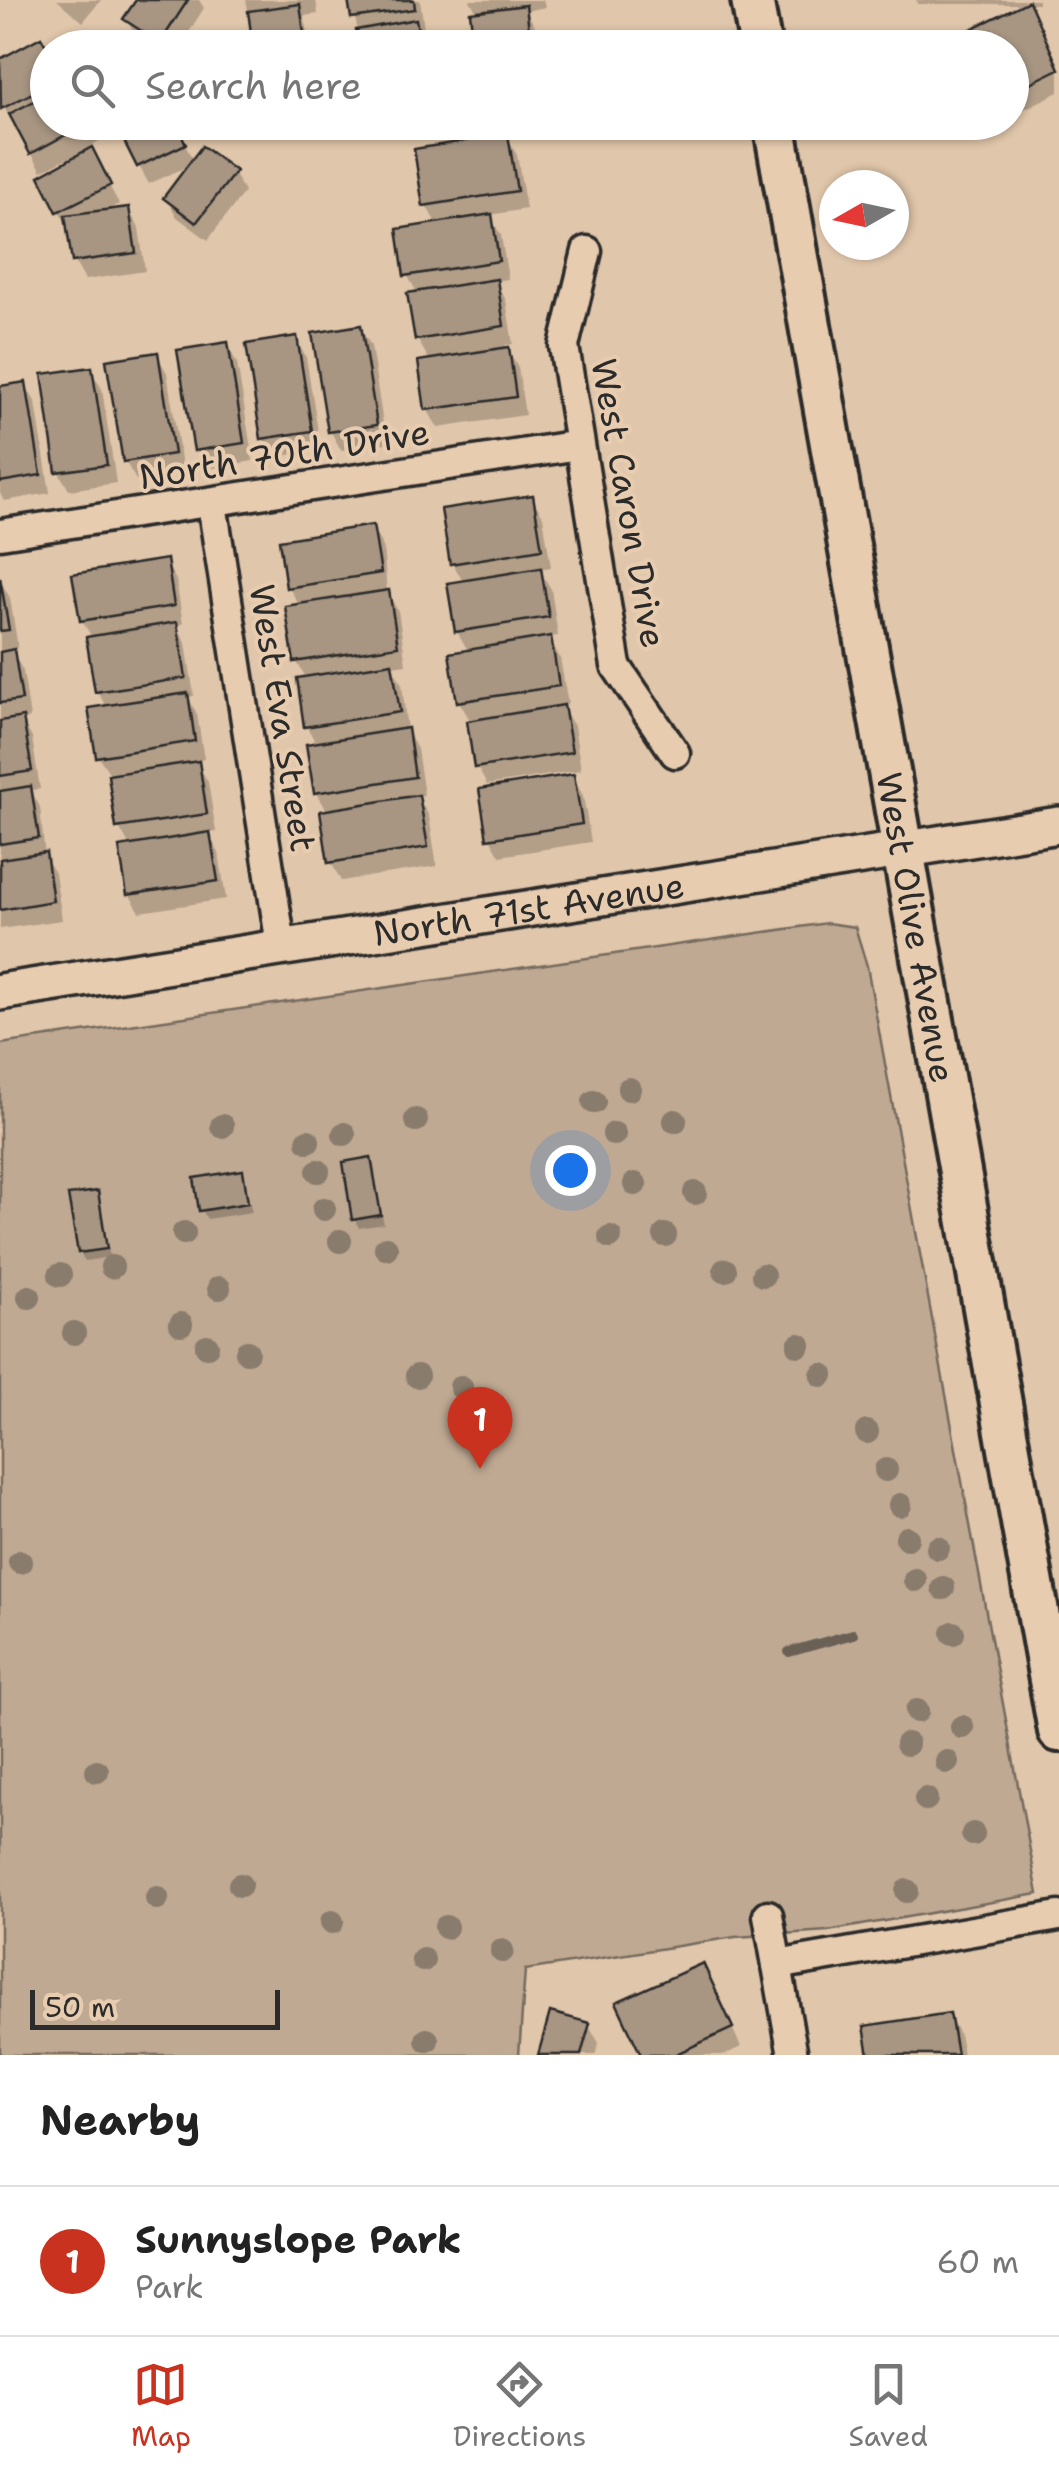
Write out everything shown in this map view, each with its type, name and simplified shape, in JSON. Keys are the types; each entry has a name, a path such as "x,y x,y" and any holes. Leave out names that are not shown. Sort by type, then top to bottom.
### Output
{"main road":[{"path":"752,0 758,30"},
{"name":"West Olive Avenue","path":"777,140 1059,1732"}],"street":[{"name":"West Caron Drive","path":"587,251 564,346 616,666 674,754"},
{"name":"North 70th Drive","path":"0,534 580,445"},
{"name":"West Eva Street","path":"212,504 281,945"},
{"name":"North 71st Avenue","path":"0,992 1059,824"},
{"path":"768,1914 793,2055"},
{"path":"777,1965 1059,1916"}],"shaded area":[{"path":"827,923 855,927 867,966 1038,1894 828,1931 735,1937 525,1970 519,2055 0,2055 0,1044"}],"building":[{"path":"136,0 188,0 168,30 140,30 123,19"},
{"path":"348,0 414,0 415,9 351,18"},
{"path":"1029,1 1059,69 1029,84 1029,30 969,30"},
{"path":"300,4 304,30 251,30 248,11"},
{"path":"526,5 529,30 472,30 470,12"},
{"path":"416,19 418,30 356,30"},
{"path":"30,43 30,94 1,109 0,59"},
{"path":"30,103 30,140 56,140 30,154 9,114"},
{"path":"124,140 184,140 186,144 137,167"},
{"path":"470,140 509,140 517,191 423,206 414,149"},
{"path":"202,146 236,171 196,223 163,198"},
{"path":"92,147 111,185 57,212 39,176"},
{"path":"129,207 136,253 72,262 65,215"},
{"path":"492,214 499,261 404,276 397,229"},
{"path":"497,279 504,326 415,340 407,293"},
{"path":"361,325 377,425 328,432 312,333"},
{"path":"297,336 312,431 261,439 246,344"},
{"path":"228,342 244,443 194,451 177,350"},
{"path":"509,347 516,397 425,410 418,361"},
{"path":"158,352 174,454 123,462 106,360"},
{"path":"92,367 107,465 56,472 42,374"},
{"path":"26,382 41,475 0,482 0,386"},
{"path":"533,495 542,549 450,564 441,509"},
{"path":"373,525 381,573 286,588 279,540"},
{"path":"167,559 174,606 80,621 72,574"},
{"path":"541,568 549,617 455,632 447,583"},
{"path":"0,577 9,630 0,631"},
{"path":"389,590 398,646 294,662 285,606"},
{"path":"177,622 186,678 95,692 86,637"},
{"path":"551,636 559,686 457,702 449,653"},
{"path":"14,649 22,700 0,703 0,652"},
{"path":"392,663 400,712 304,727 297,678"},
{"path":"188,693 195,741 96,757 88,708"},
{"path":"564,705 572,752 474,768 467,721"},
{"path":"23,717 32,771 0,776 0,721"},
{"path":"408,728 415,777 314,793 306,744"},
{"path":"199,761 207,814 116,828 108,775"},
{"path":"574,774 582,824 487,839 479,789"},
{"path":"31,786 39,838 0,844 0,791"},
{"path":"419,795 428,847 328,863 320,811"},
{"path":"210,832 218,881 127,895 119,847"},
{"path":"46,852 53,901 0,910 0,859"},
{"path":"371,1157 381,1215 352,1220 343,1162"},
{"path":"243,1170 248,1203 199,1211 194,1178"},
{"path":"98,1191 107,1249 78,1253 68,1195"},
{"path":"703,1963 733,2028 674,2055 641,2055 616,2002"},
{"path":"550,2012 590,2023 581,2055 538,2055"},
{"path":"950,2013 957,2055 869,2055 864,2026"}],"waterway":[{"path":"789,1652 853,1634"}],"place":[{"name":"Sunnyslope Park","path":"480,1469"}]}
